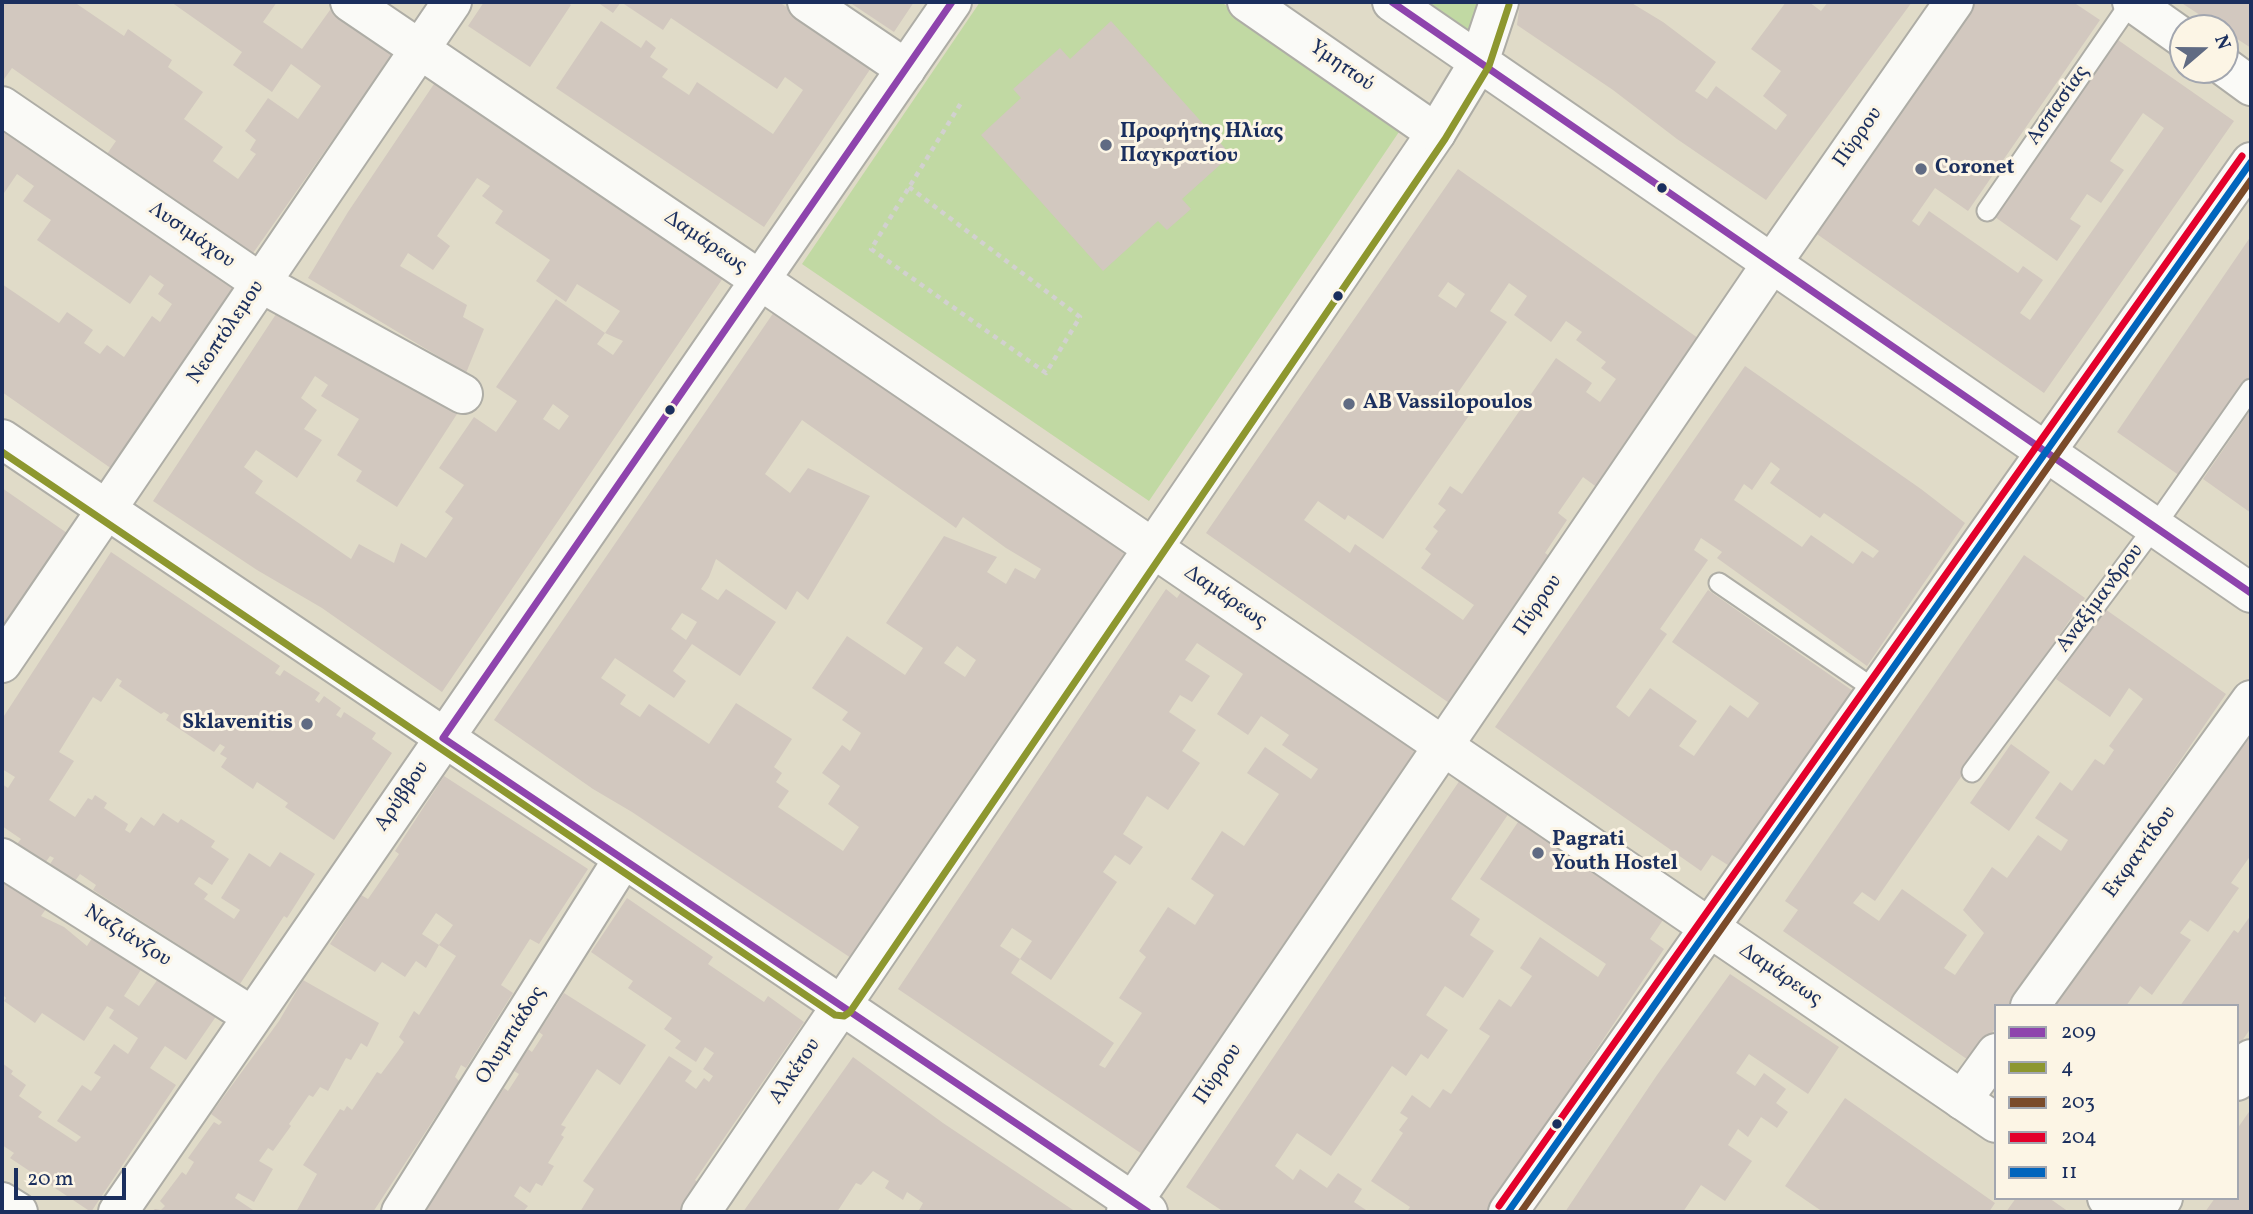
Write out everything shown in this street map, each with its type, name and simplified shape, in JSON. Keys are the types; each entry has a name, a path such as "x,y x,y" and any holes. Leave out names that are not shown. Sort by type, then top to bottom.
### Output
{"street":[{"name":"Δαμάρεως","path":"350,2 1994,1122"},
{"name":"Νεοπτόλεμου","path":"2,663 452,2"},
{"path":"807,2 906,69"},
{"name":"Αρύββου","path":"118,1212 952,2"},
{"name":"Υμηττού","path":"1247,2 1436,133"},
{"path":"1392,2 2251,593"},
{"name":"Αλκέτου","path":"701,1212 1436,133 1479,62 1499,2"},
{"name":"Πύρρου","path":"1135,1209 1443,746 1772,263 1954,2"},
{"name":"Ασπασίας","path":"2132,2 2169,28"},
{"name":"Λυσιμάχου","path":"2,106 261,283 463,394"},
{"path":"1508,1212 2251,162"},
{"path":"2,439 841,1006 1135,1209"},
{"name":"Εκφαντίδου","path":"2031,1004 2251,700"},
{"name":"Ναζιάνζου","path":"2,858 252,1016"},
{"name":"Ολυμπιάδος","path":"401,1212 623,859"},
{"path":"1962,1100 1994,1056"},
{"path":"2239,1078 2251,1059"},
{"path":"2110,1200 2127,1212"},
{"path":"2,1202 18,1212"}],"lane":[{"name":"Ασπασίας","path":"1987,211 2132,2"},
{"name":"Αναξίμανδρου","path":"1972,772 2155,526 2251,389"},
{"path":"1719,583 1877,691"}],"path":[{"path":"909,187 1080,317 1046,373 871,249 909,187 961,103"}],"green space":[{"path":"980,2 1221,2 1403,126 1149,501 802,264"},
{"path":"1392,2 1499,2 1479,62"}],"building":[{"path":"2,2 74,2 124,36 128,29 172,60 168,67 203,92 184,119 223,147 213,161 238,179 256,154 250,150 256,140 245,131 268,98 298,119 321,86 291,64 272,92 233,65 242,52 171,2 277,2 263,22 302,49 330,10 393,54 251,256 107,154 116,141 12,68 2,82"},
{"path":"484,2 567,2 571,5 530,67 468,26"},
{"path":"597,2 621,2 613,13"},
{"path":"621,2 779,2 873,65 764,227 556,88 601,21 641,48 646,40 656,48 650,57 668,69 662,77 689,95 697,82 773,134 803,90 785,77 777,89 671,18 663,30"},
{"path":"849,2 914,2 894,32"},
{"path":"1520,2 1630,2 1663,22 1716,62 1695,91 1707,99 1716,86 1776,130 1787,115 1763,96 1781,71 1751,49 1786,2 1809,2 1821,11 1828,2 1912,2 1766,200 1517,25"},
{"path":"1974,2 2073,2 2100,20 1968,211 1935,188 1912,221 1919,226 1929,211 2018,273 2023,266 2043,280 2020,313 2030,320 2164,128 2143,113 2110,161 2124,170 2101,203 2087,194 2070,219 2081,226 2057,261 1995,217 2118,40 2169,76 2169,84 2181,84 2234,121 2044,393 1814,232"},
{"path":"2180,2 2251,2 2251,48 2239,40 2239,14 2198,14"},
{"name":"Προφήτης Ηλίας Παγκρατίου","path":"1111,21 1231,155 1182,199 1191,209 1167,230 1158,221 1103,271 981,135 1021,98 1013,89 1060,48 1070,59"},
{"path":"438,78 570,174 723,278 442,692 322,608 257,570 153,501 282,305 457,414 397,507 356,481 362,471 337,455 359,419 321,396 328,385 315,376 301,398 317,410 304,429 322,440 297,478 256,450 244,467 263,481 255,493 351,559 359,544 394,563 401,543 426,558 453,518 445,512 464,485 439,468 474,417 496,432 517,401 496,387 556,299 605,333 620,311 577,284 566,302 536,281 550,260 495,223 503,211 482,196 490,186 477,178 437,236 450,246 433,270 408,253 400,266 467,305 463,317 484,329 466,373 308,278 348,212","holes":["605,333 623,341 613,355 597,344","553,404 569,416 559,430 543,419"]},
{"path":"2,124 237,287 112,469 2,392 2,284 59,323 67,312 93,330 84,343 100,354 107,345 124,357 152,316 160,322 172,304 158,294 164,285 150,275 130,304 37,240 51,220 23,201 34,186 17,174 2,196"},
{"path":"1458,169 1705,343 1602,491 1583,477 1558,513 1567,520 1545,553 1554,559 1452,705 1206,533","holes":["1448,282 1465,294 1456,308 1438,296","1509,283 1527,296 1514,315 1551,342 1566,321 1582,332 1576,340 1606,362 1601,368 1616,379 1600,402 1586,392 1592,383 1556,358 1462,494 1450,486 1438,504 1446,510 1433,527 1438,531 1425,549 1431,554 1421,568 1474,605 1463,620 1355,544 1350,553 1304,520 1318,501 1345,520 1348,515 1383,539 1475,407 1457,394 1507,322 1490,311"]},
{"path":"2251,236 2251,378 2183,478 2117,432"},
{"path":"774,312 985,455 1129,557 854,960 632,812 593,789 494,720","holes":["802,420 956,528 963,517 1041,569 1035,579 1015,568 1006,584 987,572 997,557 944,536 886,623 923,648 905,675 847,636 812,688 848,712 842,720 861,733 850,751 842,745 822,773 840,786 828,804 859,827 843,851 778,807 789,791 776,782 782,773 774,767 792,739 736,703 709,744 649,704 640,717 620,704 626,695 601,678 615,658 674,698 686,681 673,671 692,644 740,676 776,622 726,589 718,600 701,589 716,559 786,610 797,591 808,600 870,496 808,468 790,493 765,474","682,613 697,622 686,640 671,629","957,646 976,660 965,677 944,663"]},
{"path":"1745,366 1921,489 1965,523 1867,666 1717,558 1722,552 1701,538 1694,550 1708,560 1660,629 1667,634 1616,707 1629,717 1650,688 1697,721 1679,746 1694,756 1730,705 1748,718 1759,703 1672,642 1708,590 1853,691 1731,867 1712,855 1701,871 1495,727","holes":["1771,462 1780,469 1770,483 1820,518 1824,513 1879,551 1873,558 1862,551 1853,564 1811,535 1802,547 1734,500 1744,484 1752,490"]},
{"path":"2251,409 2251,513 2203,479"},
{"path":"2,488 67,533 39,573 43,576 2,637"},
{"path":"111,552 280,666 275,673 280,676 284,670 320,693 315,700 319,703 324,696 341,708 336,715 341,718 344,712 376,733 372,739 392,753 334,840 285,807 288,803 257,782 253,789 221,767 227,758 220,754 225,747 220,744 214,752 166,720 169,715 164,712 161,714 119,686 122,681 117,678 101,702 93,697 59,752 74,761 49,800 75,817 88,798 92,800 95,795 107,803 104,808 128,824 125,830 130,833 141,817 154,826 163,813 178,823 181,819 215,841 211,847 229,859 212,885 199,877 194,884 208,894 204,899 234,919 240,910 221,898 249,853 270,867 280,852 315,874 240,984 93,890 96,885 80,874 75,881 50,864 54,858 50,856 45,863 17,844 21,839 2,826 2,784 8,788 15,777 2,769 2,719"},
{"path":"2024,555 2085,598 1875,901 1862,892 1853,903 1879,921 1902,889 1967,935 1944,968 1955,975 1984,933 1963,910 1992,867 2007,878 2038,835 2061,851 2068,840 2035,818 2060,782 2072,791 2095,759 2104,765 2114,750 2109,746 2143,699 2129,688 2110,717 2056,679 2105,609 2226,694 2012,1004 1994,1004 1994,1030 1971,1062 1783,931 1798,910 1785,901"},
{"path":"1184,587 1422,749 1148,1158 898,989 1166,589 1177,598","holes":["1197,643 1243,674 1217,714 1248,735 1261,716 1289,735 1282,745 1318,769 1311,779 1265,747 1247,773 1279,794 1244,846 1222,831 1191,879 1214,895 1195,925 1168,907 1139,951 1146,957 1119,998 1142,1013 1105,1068 1099,1065 1114,1043 1011,973 1020,959 1051,980 1117,882 1103,872 1115,855 1130,865 1143,847 1123,834 1147,796 1168,810 1200,763 1182,751 1196,730 1169,712 1180,695 1192,702 1210,676 1185,660","1012,928 1032,941 1020,959 1000,946"]},
{"path":"2251,729 2251,855 2231,883 2239,888 2208,932 2190,920 2180,933 2191,940 2152,995 2140,986 2127,1004 2055,1004"},
{"path":"2011,744 2050,772 2009,831 1970,803"},
{"path":"444,776 588,869 539,944 530,939 501,985 513,993 466,1068 461,1065 455,1077 459,1081 373,1212 296,1212 317,1174 303,1165 340,1109 344,1111 347,1106 352,1110 377,1072 381,1074 398,1051 404,1042 399,1037 414,1011 419,1015 456,956 439,945 426,968 416,961 405,977 382,962 375,972 330,944 361,895 368,899 399,854 395,851","holes":["436,913 453,925 439,945 422,934"]},
{"path":"1462,777 1511,810 1451,899 1480,919 1470,935 1494,951 1463,998 1445,986 1426,1015 1448,1030 1428,1059 1421,1054 1406,1076 1392,1066 1331,1156 1297,1133 1275,1166 1293,1180 1300,1169 1327,1188 1338,1173 1362,1189 1354,1202 1369,1212 1224,1212 1186,1187"},
{"path":"1520,819 1665,917 1650,939 1664,949 1487,1212 1407,1212 1410,1207 1371,1181 1403,1133 1399,1130 1408,1118 1400,1113 1412,1095 1430,1108 1443,1089 1451,1094 1490,1036 1479,1029 1499,999 1511,1007 1532,976 1520,968 1540,937 1598,977 1606,964 1480,879"},
{"path":"2,875 48,906 41,916 64,927 87,946 96,932 144,965 124,996 139,1006 160,976 217,1015 186,1060 165,1046 150,1068 176,1085 91,1212 10,1158 14,1153 2,1145 2,1063 26,1085 19,1096 42,1112 38,1117 76,1142 81,1137 57,1121 82,1085 91,1091 101,1077 94,1073 114,1044 128,1054 138,1038 109,1018 114,1010 107,1006 84,1041 42,1013 35,1023 4,1001"},
{"path":"627,898 713,957 708,964 764,1002 768,996 804,1022 695,1180 700,1184 681,1212 580,1212 594,1189 583,1181 669,1056 692,1071 685,1081 696,1089 704,1078 709,1082 713,1076 703,1069 714,1053 705,1047 696,1062 675,1048 681,1041 664,1029 672,1018 628,988 633,981 591,952"},
{"path":"2251,915 2251,1028 2239,1045 2239,1004 2181,1004 2234,930 2238,933"},
{"path":"1730,974 1839,1047 1808,1094 1749,1054 1736,1073 1755,1086 1764,1073 1786,1089 1776,1103 1788,1112 1777,1128 1761,1117 1748,1137 1738,1129 1728,1145 1752,1161 1725,1201 1701,1185 1683,1212 1565,1212 1657,1075"},
{"path":"303,980 379,1023 367,1047 361,1043 351,1060 346,1058 328,1091 320,1087 313,1097 309,1095 273,1151 268,1148 259,1161 273,1169 254,1202 238,1193 235,1198 256,1212 151,1212 155,1209 161,1210 165,1206 160,1201 182,1172 186,1175 194,1162 188,1158 214,1122 219,1125 222,1122 211,1114 279,1021"},
{"path":"564,993 646,1045 620,1085 597,1069 561,1125 566,1127 561,1135 564,1137 548,1163 554,1166 542,1186 536,1183 530,1193 520,1186 514,1196 528,1206 523,1212 425,1212 504,1088 508,1091 519,1074 514,1071 528,1049 532,1052 543,1035 539,1032"},
{"path":"853,1057 943,1123 1076,1212 918,1212 923,1203 907,1192 903,1200 885,1188 889,1181 873,1171 861,1185 856,1183 837,1212 743,1212"},
{"path":"1845,1098 1995,1203 1989,1212 1823,1212 1785,1186"},
{"path":"2251,1109 2251,1212 2205,1212 2214,1200 2239,1200 2239,1126"},
{"path":"2015,1200 2052,1200 2069,1212 2006,1212"}],"transit line":[{"name":"209","path":"952,2 443,738 1148,1212"},
{"name":"209","path":"1392,2 2251,593"},
{"name":"4","path":"2,452 835,1015 844,1016 850,1012 1445,139 1489,66 1509,5"},
{"name":"204","path":"1499,1206 2242,156"},
{"name":"11","path":"1508,1212 2251,162"},
{"name":"203","path":"1521,1212 2251,180"}],"place":[{"name":"Προφήτης Ηλίας Παγκρατίου","path":"1106,145"},
{"name":"Coronet","path":"1921,169"},
{"name":"AB Vassilopoulos","path":"1349,404"},
{"name":"Sklavenitis","path":"307,724"},
{"name":"Pagrati Youth Hostel","path":"1538,853"}]}
